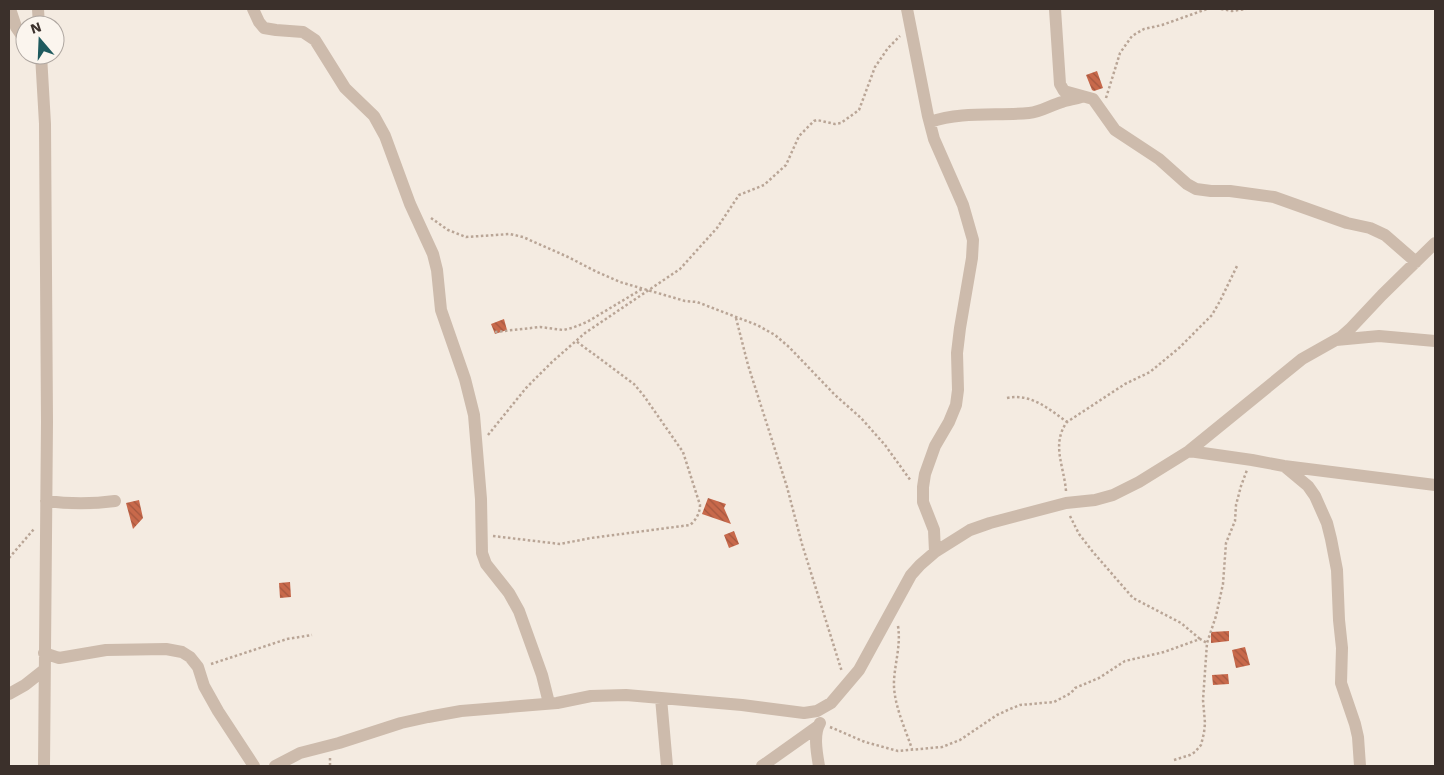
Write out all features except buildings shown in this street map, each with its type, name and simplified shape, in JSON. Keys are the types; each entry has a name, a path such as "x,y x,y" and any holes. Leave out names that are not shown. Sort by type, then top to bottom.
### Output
{"street":[{"path":"10,9 15,24"},
{"path":"253,9 264,28 303,32 315,40 345,88 374,116 382,128 410,204 420,222 435,262 441,310 465,379 474,415 480,479 483,558 509,593 516,606 542,676 548,703"},
{"path":"907,9 934,139 963,205 973,240 972,258 957,354 957,398 949,422 935,446 925,474 923,487 923,502 934,530 935,552"},
{"path":"1055,9 1061,87 1066,93 1093,99 1116,130 1159,160 1187,184 1196,189 1274,197 1347,223 1370,228 1384,235 1416,262"},
{"path":"42,65 45,124 47,412 44,766"},
{"path":"930,122 946,116 1030,113 1085,96"},
{"path":"762,766 818,725 831,703 860,670 890,611 911,576 920,564 935,552 970,530 990,523 1066,502 1095,500 1113,495 1139,482 1189,451 1302,359 1336,340 1350,329 1435,243"},
{"path":"1336,340 1379,336 1435,341"},
{"path":"1189,451 1284,466 1435,485"},
{"path":"1284,466 1308,486 1315,496 1331,539 1337,570 1342,648 1341,683 1358,737 1360,766"},
{"path":"46,501 63,504 115,501"},
{"path":"44,653 60,658 106,650 166,649 182,652 190,657 198,667 204,686 218,711 254,766"},
{"path":"9,694 25,685 44,670"},
{"path":"275,766 300,753 339,743 401,723 454,712 548,703 602,695 742,705 804,713 817,711 831,703"},
{"path":"661,698 667,766"},
{"path":"818,725 819,766"}],"path":[{"path":"1101,111 1120,53 1132,36 1144,29 1207,9"},
{"path":"1221,9 1232,11 1246,9"},
{"path":"476,450 526,388 552,362 585,333 680,269 717,228 739,195 764,184 778,174 786,165 799,136 814,122 817,120 835,124 841,123 859,110 875,67 888,48 903,32 911,27"},
{"path":"430,217 448,230 466,237 510,234 522,237 568,256 620,282 685,301 697,302 775,334 835,395 861,418 885,445 905,471 923,502"},
{"path":"1207,643 1181,622 1133,598 1079,534 1066,502 1065,476 1058,444 1059,436 1067,422 1125,384 1150,372 1179,348 1212,315 1237,266"},
{"path":"495,332 540,327 563,330 572,328 587,322 642,289"},
{"path":"736,317 804,553 846,688"},
{"path":"482,537 496,536 560,544 591,538 679,528 690,525 698,515 700,505 683,452 677,442 634,384 576,341"},
{"path":"1007,398 1019,396 1026,398 1042,405 1067,422"},
{"path":"1174,760 1190,755 1201,745 1205,723 1203,700 1207,643 1216,616 1223,584 1226,543 1235,521 1236,505 1241,486 1252,460"},
{"path":"9,558 46,516"},
{"path":"890,611 897,623 899,635 894,681 895,697 912,749"},
{"path":"198,667 227,660 287,639 312,635"},
{"path":"818,725 898,751 942,747 960,740 997,714 1020,705 1054,702 1075,688 1099,678 1125,661 1164,652 1200,639"}]}
